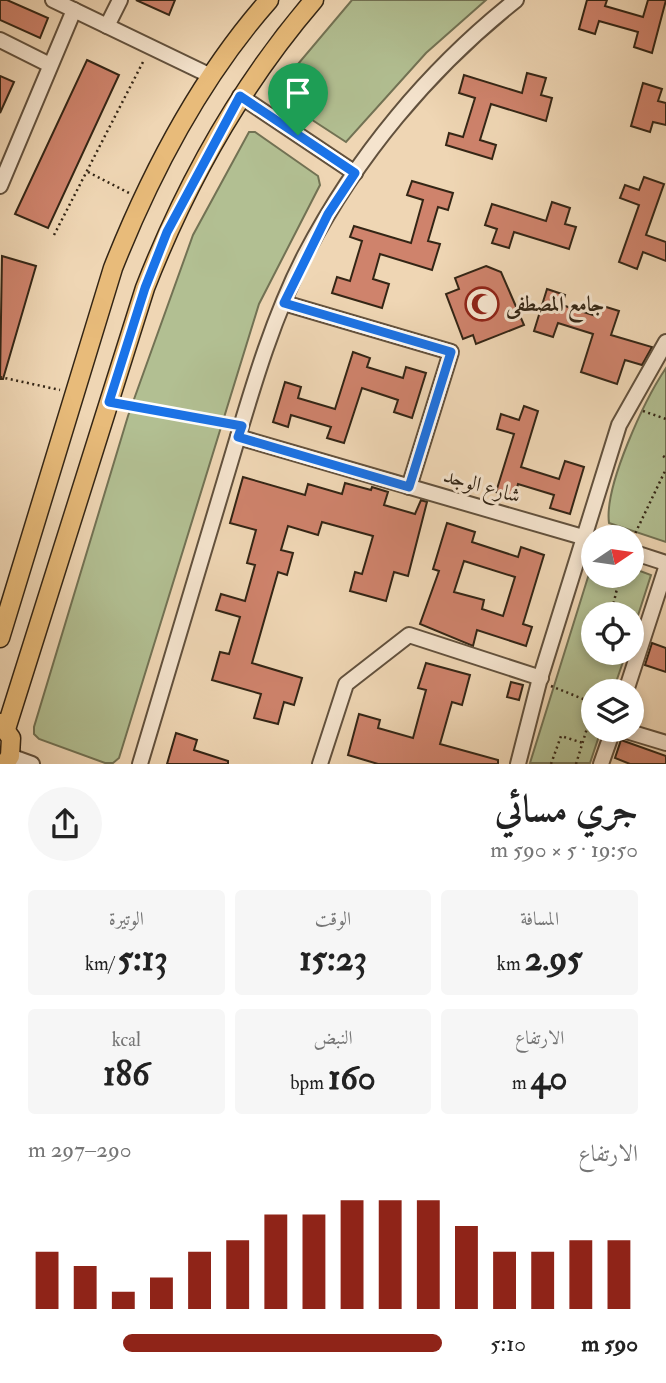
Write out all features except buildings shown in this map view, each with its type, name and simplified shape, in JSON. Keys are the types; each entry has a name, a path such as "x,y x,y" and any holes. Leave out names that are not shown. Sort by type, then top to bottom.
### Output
{"main road":[{"path":"0,638 113,268 141,199 161,157 211,76 269,0"},
{"path":"8,760 11,738 3,726 145,288 167,232 240,96 284,35 314,0"}],"street":[{"path":"53,0 211,76"},
{"path":"107,26 120,0"},
{"path":"141,764 240,431 284,303 328,214 355,173 423,87 475,35 516,0"},
{"path":"0,186 74,10"},
{"path":"0,40 50,65"},
{"path":"240,96 355,173"},
{"path":"284,303 451,352 409,487"},
{"path":"592,525 619,425 666,342"},
{"name":"شارع الوجد","path":"240,431 409,487 581,536"},
{"path":"630,679 666,566 644,557"},
{"path":"518,764 540,680 581,559"},
{"path":"320,764 346,684 409,635 540,680"},
{"path":"644,736 666,743"},
{"path":"601,764 609,742"},
{"path":"8,760 32,764"}],"path":[{"path":"54,235 150,47"},
{"path":"87,171 141,199"},
{"path":"0,377 74,394"},
{"path":"109,402 240,431"},
{"path":"643,411 666,419"},
{"path":"639,525 666,469"},
{"path":"540,680 581,697"},
{"path":"551,764 561,736 583,743 576,764"}],"green space":[{"path":"352,0 486,0 426,53 346,142 277,97 276,90"},
{"path":"249,132 255,132 318,176 320,185 259,304 119,758 113,763 105,763 39,739 34,734 34,727 128,416 193,235"},
{"path":"666,368 666,542 644,535 644,525 609,523 609,507 619,466 648,400"},
{"path":"644,572 651,575 642,602 581,602 581,665 622,665 617,679 581,679 581,742 597,742 590,763 530,763 585,588 644,588"}],"place":[{"name":"جامع المصطفى","path":"482,304"}],"route":[{"path":"240,96 298,135 355,173 328,214 284,303 451,352 409,487 238,437 242,426 109,402 145,288 167,232 194,177 240,96"}]}
